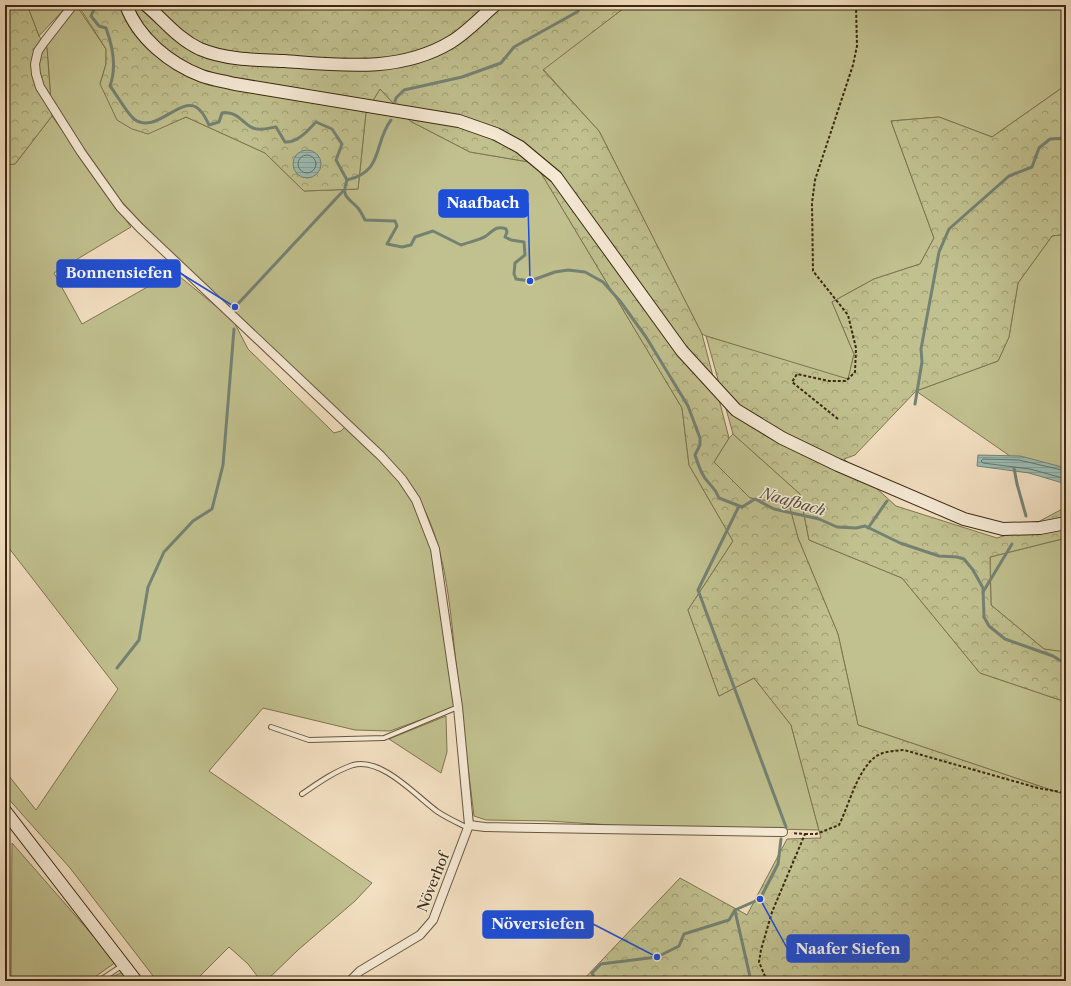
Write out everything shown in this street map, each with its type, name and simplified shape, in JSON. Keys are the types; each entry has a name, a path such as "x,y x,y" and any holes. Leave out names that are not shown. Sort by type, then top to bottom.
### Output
{"main road":[{"path":"126,5 130,16 143,34 160,50 176,64 203,76 235,84 459,121 496,134 520,147 556,177 682,351 736,410 782,438 838,465 964,519 1003,529 1040,528 1066,523"},
{"path":"146,5 183,39 201,49 219,54 248,59 366,66 399,63 425,54 451,42 495,5"},
{"path":"5,810 136,981"}],"street":[{"path":"73,5 44,41 38,51 35,64 40,87 81,152 120,207 381,456 402,479 416,500 436,549 458,707 468,827 783,832"},
{"name":"Növerhof","path":"350,981 360,971 420,935 433,920 468,827"}],"lane":[{"path":"271,727 309,740 384,738 458,707"},
{"path":"302,794 341,770 354,765 370,765 398,779 439,812 468,827"},
{"path":"99,981 123,965"}],"path":[{"path":"838,419 792,382 797,374 828,381 846,380 855,372 856,348 848,315 814,271 812,203 815,180 853,65 857,46 856,5"},
{"path":"783,832 816,834 839,824 863,769 875,756 888,752 904,750 1038,788 1066,793"},
{"path":"767,981 759,962 761,950 772,912 805,834"}],"green space":[{"path":"5,5 27,5 39,36 47,48 52,116 15,164 5,165"},
{"path":"27,5 68,5 39,36"},
{"path":"76,5 106,49 106,64 100,84 148,133 186,117 265,153 304,191 358,189 366,112 380,89 410,121 470,152 535,163 682,408 689,465 733,541 688,610 719,696 754,678 791,725 819,830 627,826 548,821 486,820 474,816 452,621 444,571 430,522 419,500 405,479 149,231 110,189 51,101 47,48 45,45"},
{"path":"78,5 628,5 543,70 599,131 702,334 729,438 714,462 750,498 789,504 798,538 838,634 858,725 1066,795 1066,981 582,981 680,878 747,915 787,839 821,838 791,725 754,678 719,696 688,610 733,541 689,465 682,408 535,163 470,152 410,121 380,89 366,112 358,189 304,191 265,153 186,117 148,134 132,129 117,120 100,84 106,64 106,49"},
{"path":"628,5 1063,5 1066,32 1066,85 992,137 939,117 891,121 934,238 920,264 874,279 832,302 854,354 848,380 702,334 599,131 543,69"},
{"path":"1066,85 1066,234 1052,236 1018,283 1009,337 998,361 916,391 855,455 844,459 896,506 997,538 1023,530 1066,507 1066,538 990,557 991,605 1044,649 1066,652 1066,702 980,673 902,578 809,540 800,494 733,434 706,336 848,379 854,354 832,302 874,279 920,264 934,238 891,121 939,117 992,137"},
{"path":"52,116 131,227 54,273 82,324 174,272 233,320 248,349 334,433 341,431 346,426 398,479 413,502 431,546 456,707 390,731 355,730 263,708 209,771 372,883 355,901 298,950 266,981 261,981 248,964 229,947 195,981 157,981 70,868 5,795 5,771 36,810 118,689 5,543 5,165 15,164"},
{"path":"1066,234 1066,471 1020,463 916,391 998,361 1009,337 1018,283 1052,236"},
{"path":"733,434 800,494 809,540 902,578 980,673 1066,702 1066,795 858,725 838,634 798,538 789,505 750,498 714,462"},
{"path":"1066,538 1066,653 1044,649 991,605 990,557"},
{"path":"446,716 447,752 441,773 389,739"},
{"path":"12,843 116,962 89,981 11,981"},
{"path":"123,972 130,981 103,981"}],"water":[{"path":"307,150 317,154 321,164 317,174 307,178 297,174 293,164 297,154"},
{"path":"978,455 1020,456 1066,468 1066,484 1029,473 977,466"}],"waterway":[{"name":"Naafbach","path":"96,5 91,16 99,26 106,28 111,42 114,64 110,86 134,119 142,123 150,123 182,107 196,107 204,115 209,125 219,122 222,113 228,113 236,116 249,126 256,129 276,127 285,142 290,142 298,138 316,122 332,129 342,144 336,160 347,180 345,186 346,197 358,208 365,220 395,221 397,226 387,244 402,247 411,245 415,237 433,231 461,245 478,240 497,228 503,228 506,229 507,232 505,237 511,240 524,242 525,255 515,263 514,274 516,279 530,281 555,272 568,270 585,272 603,282 620,301 646,337 688,406 700,438 700,445 695,455 697,462 703,476 715,490 719,498 742,507 755,499 774,509 819,519 837,527 856,528 865,526 900,543 939,556 964,559 973,570 983,588 984,617 989,626 1005,639 1053,656 1066,664"},
{"path":"395,101 404,90 462,77 501,63 514,47 577,12 583,5"},
{"path":"347,180 359,176 367,171 376,156 385,129 391,120"},
{"path":"915,404 922,362 921,349 939,252 949,229 1009,176 1032,167 1039,148 1050,139 1066,138"},
{"path":"235,307 344,190"},
{"path":"117,668 139,640 148,587 164,552 193,521 212,509 223,465 234,329"},
{"path":"1014,468 1026,516"},
{"path":"868,528 887,501"},
{"path":"739,506 698,590 786,827"},
{"path":"983,592 1012,544"},
{"path":"735,910 760,899 778,864 781,839"},
{"path":"596,981 592,973 601,964 657,957 679,946 684,934 729,920 735,910"},
{"path":"735,911 751,981"}],"place":[{"name":"Naafbach","path":"530,281"},
{"name":"Bonnensiefen","path":"235,307"},
{"name":"Naafer Siefen","path":"760,899"},
{"name":"Növersiefen","path":"657,957"}]}
